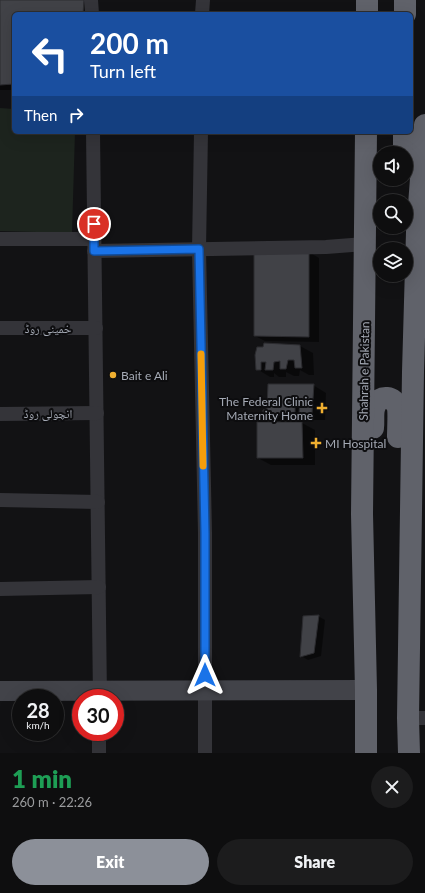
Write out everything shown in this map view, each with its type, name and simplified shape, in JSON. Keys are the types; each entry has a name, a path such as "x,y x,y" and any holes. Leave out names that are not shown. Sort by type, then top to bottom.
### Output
{"highway":[{"path":"367,0 367,12"},
{"path":"405,0 405,12"},
{"path":"409,753 417,718 410,561 419,371 417,232 425,125"},
{"name":"Shahrah e Pakistan","path":"366,134 362,514 366,753"},
{"path":"404,134 404,146"},
{"path":"407,186 417,232"},
{"path":"362,514 371,486 374,407 377,401 383,397 390,398 394,400 398,408 399,501 410,561"}],"street":[{"path":"92,0 92,12"},
{"path":"202,12 203,0"},
{"path":"93,134 100,689"},
{"path":"201,134 199,249 205,526 205,753"},
{"path":"0,239 94,245 199,249 326,247 365,244"},
{"name":"خمینی روڈ","path":"0,328 96,328"},
{"name":"انچولی روڈ","path":"0,414 97,413"},
{"path":"0,500 98,502"},
{"path":"0,589 99,587"},
{"path":"124,693 205,690 366,690"},
{"path":"0,691 72,693"},
{"path":"99,741 99,753"}],"shaded area":[{"path":"0,108 12,109 12,134 75,134 72,233 0,231"}],"building":[{"path":"0,0 84,0 83,12 12,12 12,84 0,85"},
{"path":"309,251 309,337 254,336 254,254"},
{"path":"264,343 300,345 302,368 295,368 294,360 288,360 286,369 280,369 280,361 274,362 273,370 265,370 266,362 261,362 261,370 256,370 255,355 257,347 263,347"},
{"name":"The Federal Clinic Maternity Home","path":"268,384 314,384 312,413 299,413 300,401 295,402 295,412 274,416 263,415 263,410 267,409"},
{"name":"MI Hospital","path":"257,422 302,422 303,458 257,458"},
{"path":"319,615 314,653 300,657 303,616"}],"slow traffic":[{"path":"201,354 203,466"}],"place":[{"name":"Bait e Ali","path":"113,375"},
{"name":"The Federal Clinic Maternity Home","path":"322,408"},
{"name":"MI Hospital","path":"316,443"}],"route":[{"path":"94,224 94,251 199,249 205,533 205,675"}]}
